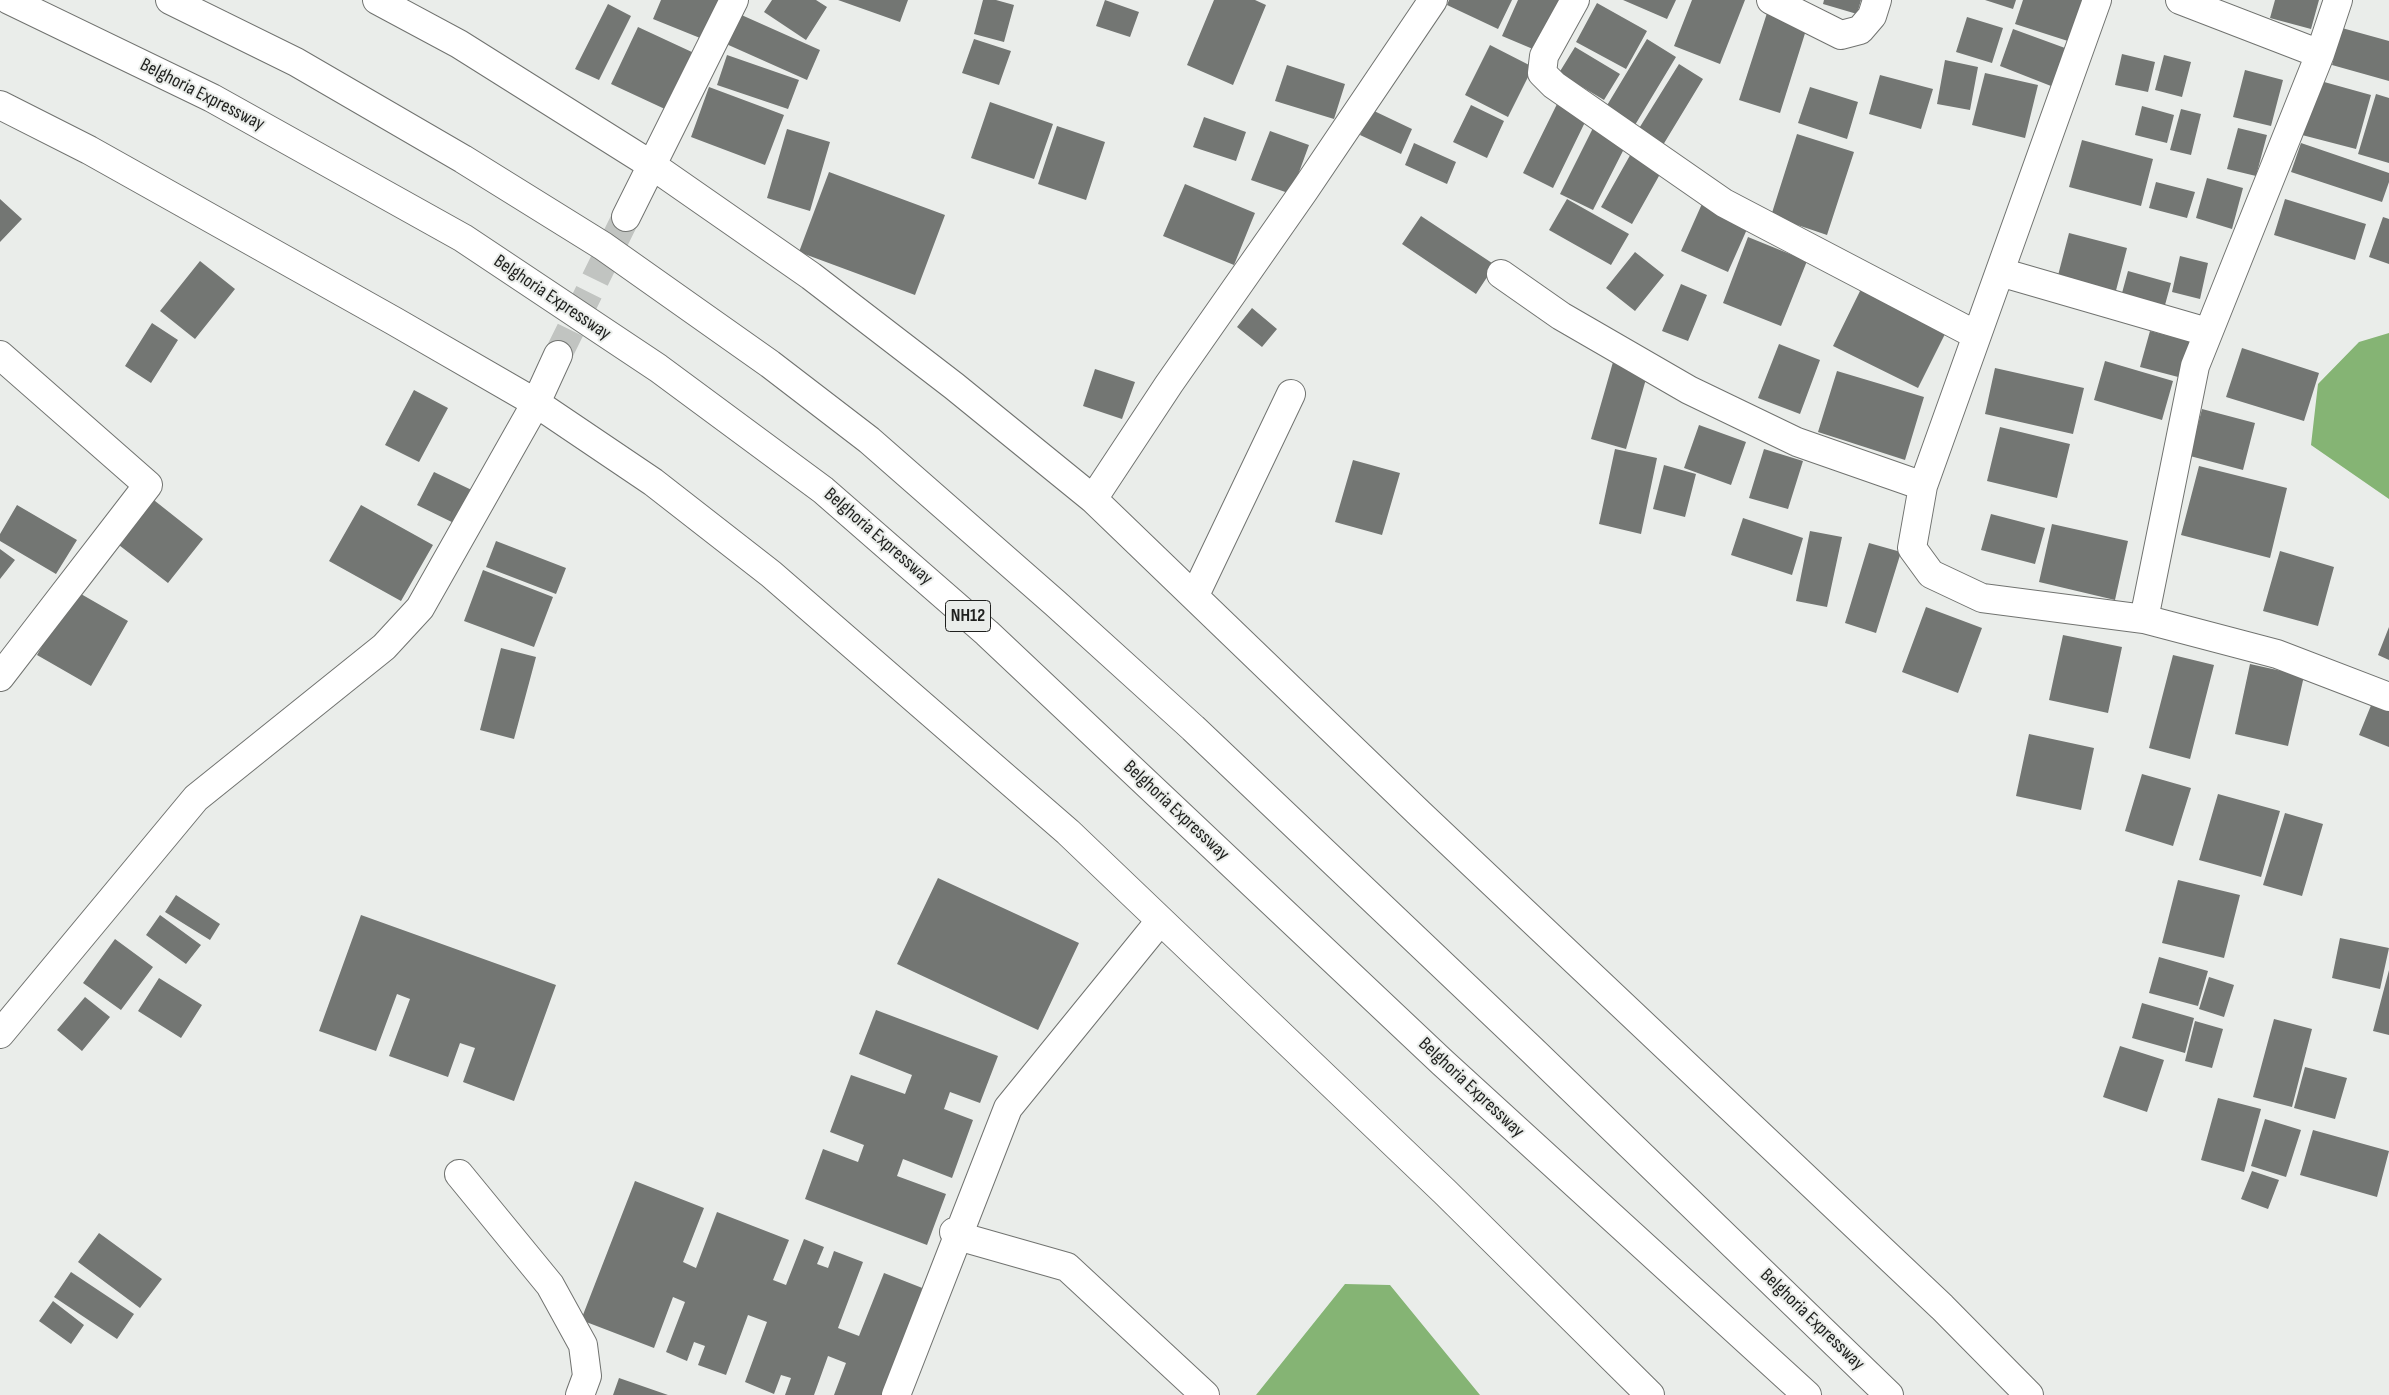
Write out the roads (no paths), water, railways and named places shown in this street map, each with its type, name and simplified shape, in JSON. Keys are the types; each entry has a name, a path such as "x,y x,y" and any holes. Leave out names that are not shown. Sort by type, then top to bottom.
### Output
{"main road":[{"name":"Belghoria Expressway","path":"9,0 212,98 462,238 658,368 823,490 987,633 1442,1062 1807,1395"},
{"name":"Belghoria Expressway","path":"170,0 296,62 463,159 603,246 770,364 869,440 1055,603 1193,728 1532,1050 1889,1395"},
{"path":"377,0 460,44 653,166 818,282 954,386 1093,499 1195,595 1419,813 1942,1307 2029,1395"},
{"path":"626,218 734,0"},
{"path":"1093,499 1169,384 1304,191 1433,0"},
{"path":"1575,0 1544,56 1542,73 1554,86 1724,203 1976,335"},
{"path":"1771,0 1842,35 1860,30 1872,16 1877,0"},
{"path":"2097,0 1923,486 1912,548 1931,574 1982,598 2144,619 2277,654 2389,697"},
{"path":"2180,0 2320,54"},
{"path":"2144,619 2196,366 2320,54 2338,0"},
{"path":"0,105 88,150 394,321 536,403 653,482 770,574 1068,832 1445,1192 1650,1395"},
{"path":"2000,272 2208,332"},
{"path":"1501,274 1561,316 1689,390 1797,442 1923,486"},
{"path":"0,355 148,485 0,677"},
{"path":"0,1034 196,798 384,647 420,608 536,403 558,355"},
{"path":"1195,595 1291,394"},
{"path":"896,1395 956,1234 1008,1108 1160,921"},
{"path":"459,1174 550,1285 583,1345 587,1376 580,1395"},
{"path":"956,1234 1067,1267 1205,1395"}],"tunnel":[{"path":"558,355 626,217"}]}
